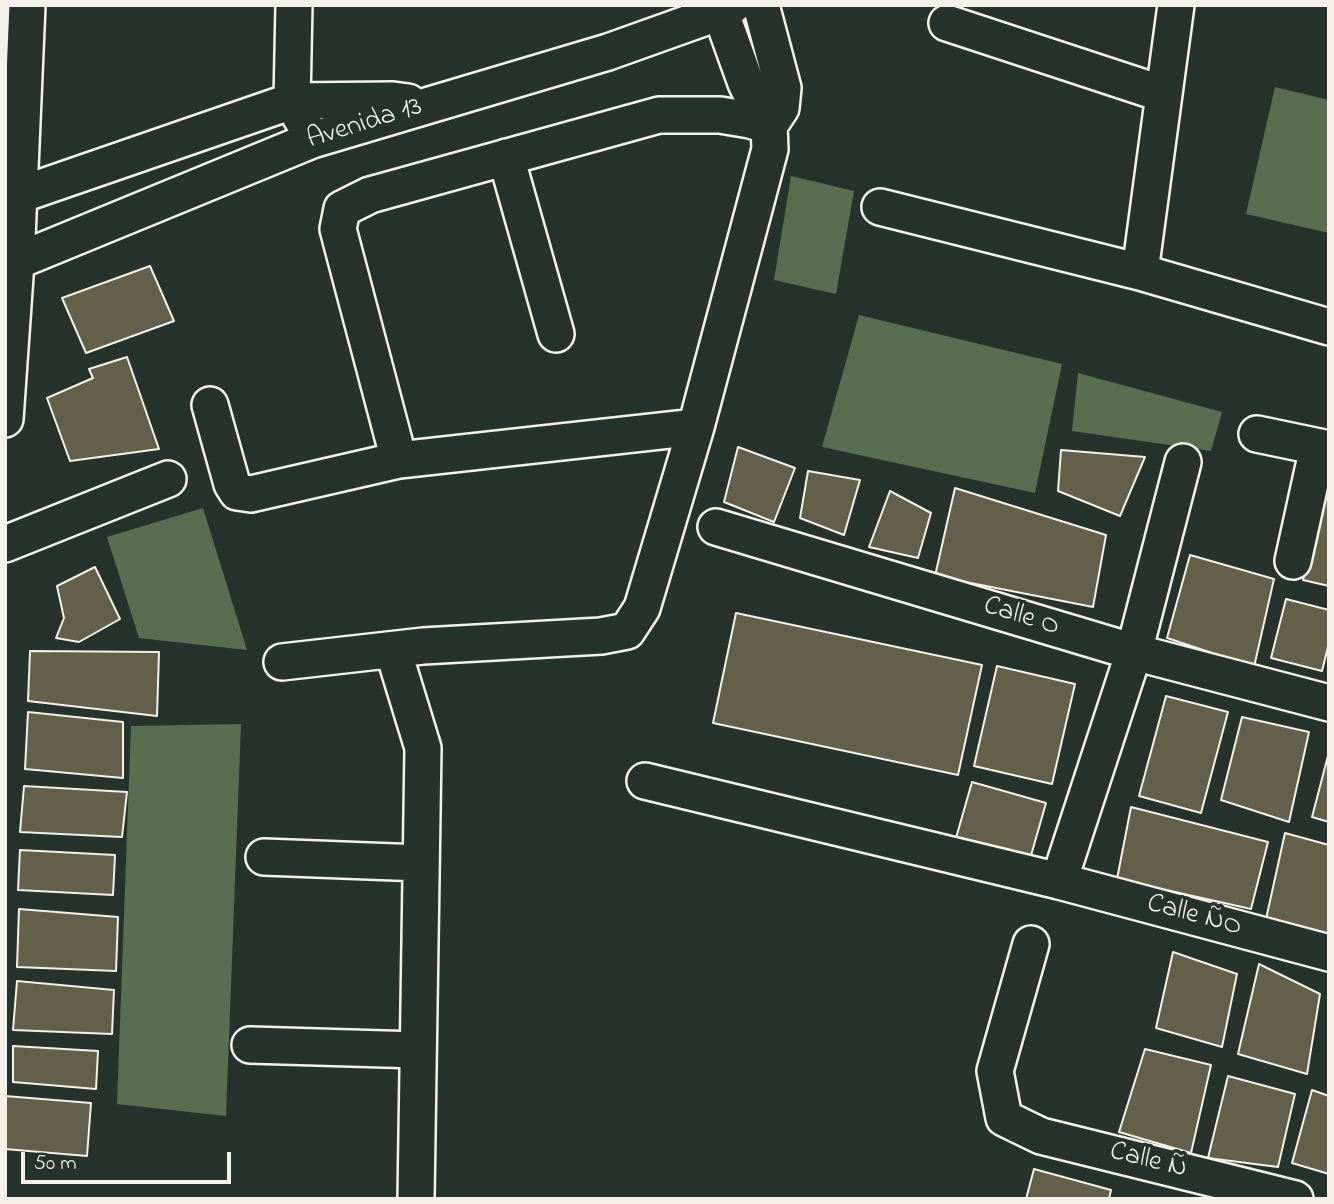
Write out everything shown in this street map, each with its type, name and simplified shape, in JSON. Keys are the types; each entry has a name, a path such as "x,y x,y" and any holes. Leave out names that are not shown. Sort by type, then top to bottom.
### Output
{"street":[{"path":"5,419 12,197 27,5"},
{"path":"294,5 292,101 312,140"},
{"path":"761,5 783,88 781,108 769,126"},
{"path":"1140,272 1175,5"},
{"path":"282,662 393,650 601,636 627,631 642,608 696,427 770,149 769,126 751,95 724,7"},
{"name":"Avenida 13","path":"10,264 312,140 608,52 724,7"},
{"path":"947,23 1163,94"},
{"path":"12,197 292,101 393,100 429,105"},
{"path":"399,460 338,229 342,209 370,195 659,115 720,115 769,126"},
{"path":"506,157 556,334"},
{"path":"880,207 1140,272 1329,327"},
{"path":"210,405 232,484 237,492 251,494 399,460 696,427"},
{"path":"1256,434 1323,448 1293,561"},
{"path":"1059,881 1134,652 1183,462"},
{"path":"5,544 167,479"},
{"name":"Calle O","path":"716,527 1134,652 1329,703"},
{"path":"393,650 423,748 416,1199"},
{"name":"Calle ÑO","path":"645,781 1059,881 1329,953"},
{"path":"264,857 421,863"},
{"name":"Calle Ñ","path":"1031,944 995,1071 1004,1118 1041,1136 1295,1199"},
{"path":"250,1045 418,1050"}],"green space":[{"path":"1275,87 1329,100 1329,233 1246,214"},
{"path":"791,176 854,191 836,294 774,280"},
{"path":"859,315 1062,364 1035,493 822,447"},
{"path":"1078,373 1222,412 1211,451 1072,431"},
{"path":"203,508 247,650 139,638 107,537"},
{"path":"241,724 226,1116 117,1104 131,726"}],"building":[{"path":"150,266 174,321 86,353 62,298"},
{"path":"127,357 159,449 70,461 47,398 93,378 89,369"},
{"path":"738,447 795,468 774,522 724,502"},
{"path":"1061,450 1145,457 1120,516 1058,491"},
{"path":"808,471 860,480 844,535 800,518"},
{"path":"955,488 1106,535 1093,607 935,576"},
{"path":"890,491 931,513 918,558 869,547"},
{"path":"1320,497 1329,498 1329,586 1303,580"},
{"path":"1190,555 1274,579 1254,667 1167,638"},
{"path":"95,567 120,619 79,642 56,638 64,618 57,586"},
{"path":"1286,599 1329,610 1329,643 1322,671 1271,658"},
{"path":"736,613 982,665 958,775 713,723"},
{"path":"30,651 159,652 157,716 28,701"},
{"path":"997,666 1075,684 1052,784 974,766"},
{"path":"1166,696 1228,712 1201,813 1139,796"},
{"path":"28,712 123,722 123,778 25,769"},
{"path":"1242,717 1309,732 1289,822 1221,800"},
{"path":"1329,752 1329,822 1312,817"},
{"path":"972,782 1046,803 1030,859 956,838"},
{"path":"24,786 127,792 122,837 20,832"},
{"path":"1131,807 1268,842 1251,909 1117,879"},
{"path":"1285,833 1329,845 1329,935 1266,919"},
{"path":"20,850 115,855 113,895 18,890"},
{"path":"19,909 118,917 116,971 17,967"},
{"path":"1173,952 1237,974 1222,1047 1156,1028"},
{"path":"1259,964 1320,994 1307,1074 1238,1054"},
{"path":"17,981 114,990 112,1034 13,1030"},
{"path":"13,1046 98,1051 96,1089 13,1082"},
{"path":"1145,1049 1211,1065 1191,1153 1119,1132"},
{"path":"1228,1076 1295,1094 1278,1167 1208,1158"},
{"path":"1312,1090 1329,1096 1329,1174 1292,1163"},
{"path":"5,1096 91,1103 87,1156 5,1149"},
{"path":"1034,1169 1111,1190 1109,1199 1026,1199"}]}
